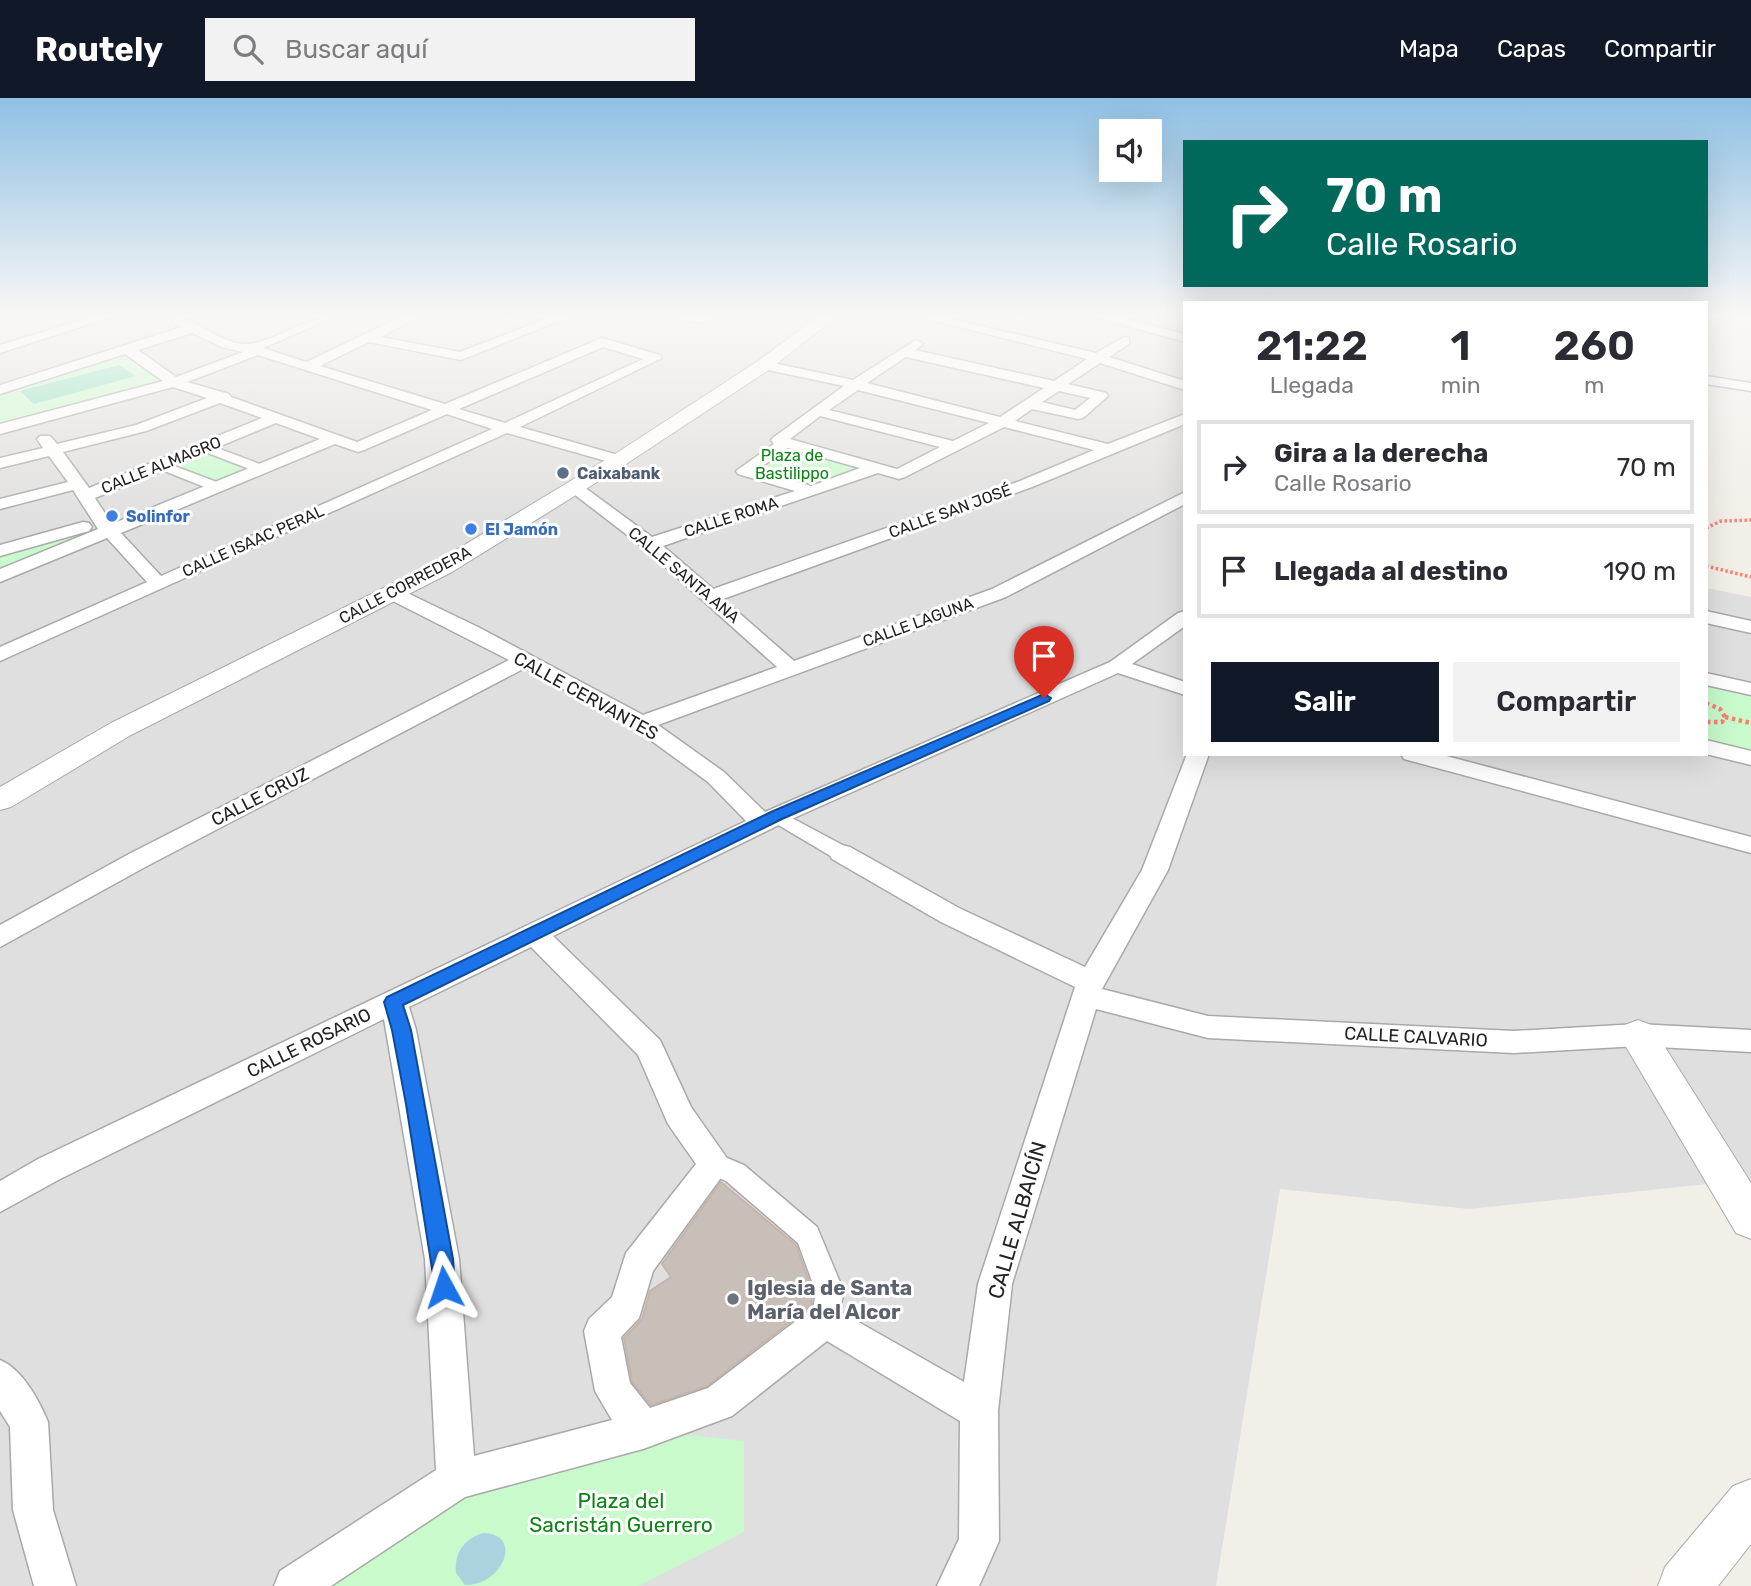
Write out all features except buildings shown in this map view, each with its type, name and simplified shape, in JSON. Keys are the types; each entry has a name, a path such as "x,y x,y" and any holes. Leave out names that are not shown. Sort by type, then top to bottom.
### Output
{"street":[{"path":"0,429 154,387"},
{"path":"192,387 358,447 495,387"},
{"path":"377,387 619,460"},
{"name":"CALLE ISAAC PERAL","path":"0,655 592,387"},
{"name":"CALLE CORREDERA","path":"0,800 121,729 394,594 575,488 730,387"},
{"path":"853,387 779,440 899,474 1001,423 1055,387"},
{"path":"866,387 1111,450"},
{"path":"1031,404 1078,415 1101,396 1068,387"},
{"path":"0,463 141,428 224,397"},
{"path":"817,411 954,446"},
{"name":"CALLE ALMAGRO","path":"0,504 82,490 161,465 276,418"},
{"name":"CALLE SAN JOSÉ","path":"712,596 1026,484 1183,419"},
{"path":"32,420 105,527 159,584"},
{"path":"0,576 105,527 333,439"},
{"path":"786,443 744,471 812,491 877,468"},
{"path":"204,447 261,468"},
{"path":"161,465 217,486"},
{"name":"CALLE SANTA ANA","path":"575,488 650,544 712,596 790,668"},
{"name":"CALLE ROMA","path":"650,544 812,491"},
{"name":"CALLE LAGUNA","path":"642,723 999,593 1183,499"},
{"path":"0,551 105,527"},
{"name":"CALLE CERVANTES","path":"394,594 471,631 642,723 769,819"},
{"path":"1708,617 1751,627"},
{"name":"CALLE ROSARIO","path":"0,1198 49,1168 769,819 1117,666 1183,618"},
{"name":"CALLE CRUZ","path":"0,937 138,860 523,661"},
{"path":"1117,666 1183,689"},
{"path":"1708,679 1751,690"},
{"path":"1708,747 1751,758"},
{"name":"CALLE ALBAICÍN","path":"958,1586 979,1541 979,1411 995,1284 1088,989 1155,870 1197,756"},
{"path":"1427,756 1479,763 1751,845"},
{"path":"769,819 841,853"},
{"name":"CALLE CALVARIO","path":"841,853 1088,989 1208,1027 1514,1042 1638,1035 1751,1041"},
{"path":"295,1586 456,1480 643,1430 719,1403 825,1320 830,1292 808,1235 735,1173 715,1164 679,1115 650,1048 534,933"},
{"path":"393,1002 402,1030 442,1259 456,1480"},
{"path":"1638,1035 1751,1220"},
{"path":"643,1430 613,1391 601,1332 627,1306 638,1264 715,1164"},
{"path":"825,1320 979,1411"},
{"path":"0,1378 29,1422 33,1510 55,1586"},
{"path":"1684,1586 1751,1504"}],"path":[{"path":"1708,527 1721,521 1751,520"},
{"path":"1708,567 1751,578"},
{"path":"1708,704 1720,709 1725,717 1751,723"},
{"path":"1708,722 1722,722 1725,717"}],"shaded area":[{"path":"0,387 1183,387 1183,756 1708,756 1708,588 1751,597 1751,1216 1708,1184 1469,1209 1280,1189 1216,1586 0,1586"}],"green space":[{"path":"8,387 154,387 0,429 0,390"},
{"path":"34,387 94,387 34,404 20,391"},
{"name":"Plaza de Bastilippo","path":"786,443 877,468 812,491 744,471"},
{"path":"204,447 261,469 217,487 161,465"},
{"path":"101,522 108,531 0,576 0,551"},
{"path":"1708,679 1751,689 1751,758 1708,747"},
{"name":"Plaza del Sacristán Guerrero","path":"643,1430 744,1441 744,1532 639,1586 295,1586 456,1480"}],"water":[{"path":"483,1533 496,1536 503,1542 504,1560 490,1577 465,1585 456,1573 459,1553 470,1539"}],"place":[{"name":"Caixabank","path":"563,473"},
{"name":"Solinfor","path":"112,516"},
{"name":"El Jamón","path":"471,529"},
{"name":"Iglesia de Santa María del Alcor","path":"733,1299"}],"route":[{"path":"444,1287 442,1259 416,1104 402,1030 393,1002 776,816 1044,698"}]}
